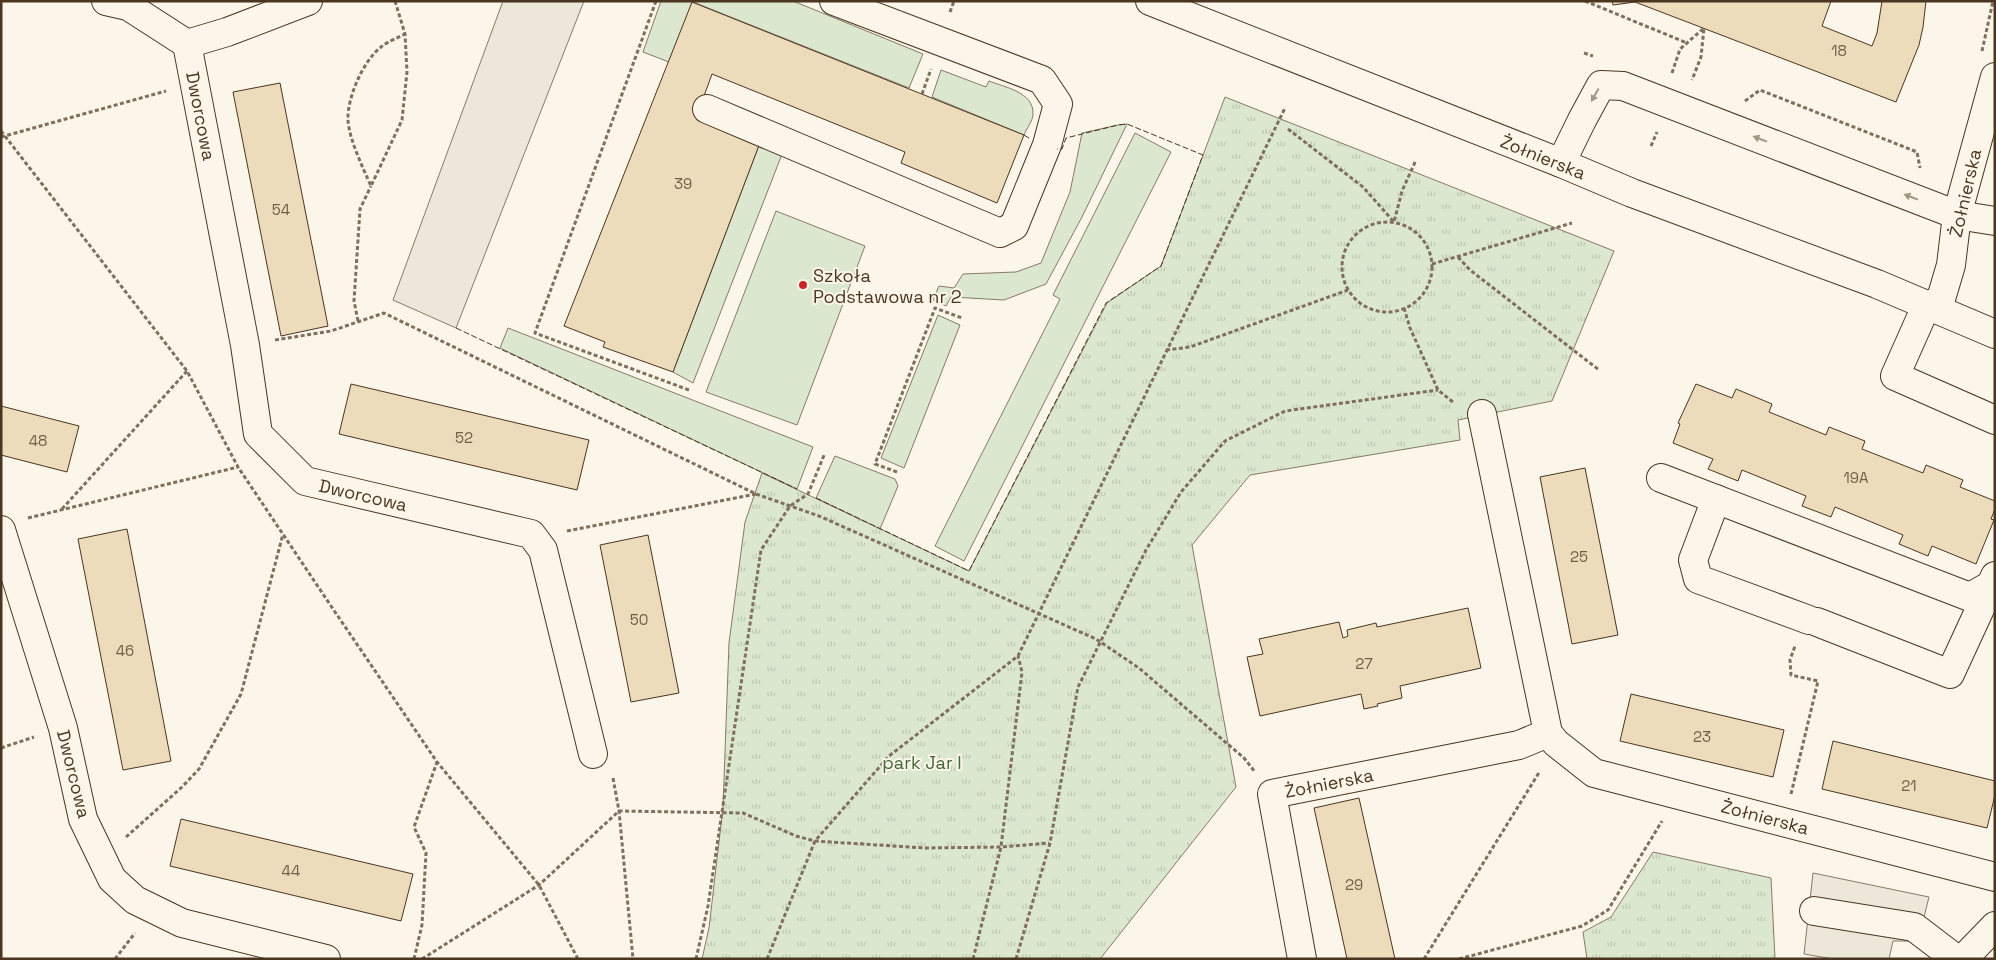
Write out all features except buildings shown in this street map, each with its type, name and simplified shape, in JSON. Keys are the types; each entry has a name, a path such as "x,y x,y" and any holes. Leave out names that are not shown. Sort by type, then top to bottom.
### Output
{"street":[{"path":"106,1 128,6 187,44 227,32 308,1"},
{"path":"707,109 1000,233 1014,226 1047,144 1058,104 1042,80 834,1"},
{"name":"Żołnierska","path":"1150,1 1561,163 1632,193 1932,306 1995,334"},
{"name":"Dworcowa","path":"187,44 245,345 258,434 305,481 531,534 543,550 602,763"},
{"name":"Żołnierska","path":"1932,306 1951,265 1956,215 1987,68"},
{"path":"1561,163 1601,85 1623,86 1956,215 1995,221"},
{"path":"1932,306 1895,376 1995,420"},
{"path":"1482,414 1552,738"},
{"path":"1661,478 1970,597 1993,580"},
{"path":"1716,499 1693,560 1698,579 1807,628 1950,674 1993,580"},
{"name":"Dworcowa","path":"1,530 63,728 83,819 112,879 135,900 182,923 326,959"},
{"name":"Żołnierska","path":"1302,959 1272,794 1552,738 1594,772 1995,877"},
{"path":"1814,911 1914,927 1956,959"},
{"path":"1963,959 1995,926"}],"path":[{"path":"358,321 354,301 360,210 402,120 407,72 405,34 395,1"},
{"path":"656,1 535,333 689,390"},
{"path":"1585,1 1687,43"},
{"path":"1987,68 1993,1"},
{"path":"1670,78 1680,49 1704,28 1701,57 1690,85"},
{"path":"371,186 358,155 348,120 351,95 360,73 380,48 405,34"},
{"path":"1584,53 1593,56"},
{"path":"922,94 931,68"},
{"path":"1744,102 1760,90 1917,152 1923,176"},
{"path":"3,137 166,91"},
{"path":"767,959 816,842 889,756 1018,656 1286,108"},
{"path":"1288,129 1363,187 1394,222"},
{"path":"1,131 3,137 187,371 238,467 437,762 539,885 578,959"},
{"path":"1394,222 1402,191 1416,160"},
{"path":"1379,222 1394,222 1408,227 1420,236 1429,249 1432,264 1431,278 1416,302 1392,312 1379,311 1367,307 1348,290 1343,276 1342,262 1346,248 1354,236 1366,227 1379,222"},
{"path":"1432,264 1572,223"},
{"path":"1458,257 1470,270 1598,370"},
{"path":"1166,350 1190,347 1348,290"},
{"path":"897,472 875,464 935,308 962,318"},
{"path":"1404,308 1410,328 1438,390 1470,417 1482,414"},
{"path":"245,345 331,331 384,313 756,494 868,538 960,581 1100,641 1139,668 1244,758 1272,794"},
{"path":"61,510 187,371"},
{"path":"1016,959 1050,843 1078,687 1146,550 1181,492 1225,441 1285,411 1438,390"},
{"path":"696,959 708,906 761,550 790,506 808,494 825,453"},
{"path":"27,518 238,467"},
{"path":"568,540 566,530 756,494"},
{"path":"102,859 182,787 198,769 241,694 284,534"},
{"path":"1785,822 1799,752 1818,681 1791,675 1790,660 1807,628"},
{"path":"973,959 1000,847 1022,672 1018,656"},
{"path":"1424,959 1552,738"},
{"path":"414,959 422,924 426,853 414,827 437,762"},
{"path":"602,763 619,810 632,959"},
{"path":"1459,959 1582,926 1608,910 1679,794"},
{"path":"422,959 539,885 619,810 743,813 796,836 816,842 925,848 1000,847 1050,843"}],"green space":[{"path":"661,1 793,1 923,54 909,88 693,2 669,62 643,52"},
{"path":"941,70 986,87 989,81 1010,88 1023,95 1029,100 1033,114 1024,135 932,97"},
{"name":"park Jar I","path":"1225,97 1614,251 1552,401 1458,420 1460,440 1250,475 1192,545 1236,787 1100,959 702,959 709,928 723,807 729,643 745,522 762,473 969,571 1107,303 1161,266"},
{"path":"1127,124 1082,217 1046,284 1004,300 951,297 946,306 933,300 939,286 954,288 963,274 1016,272 1041,263 1070,192 1082,133"},
{"path":"1135,133 1171,152 964,561 935,546 1060,299 1053,295"},
{"path":"761,140 784,149 693,383 673,372"},
{"path":"776,211 865,246 797,425 706,392"},
{"path":"938,315 960,325 904,468 881,458"},
{"path":"508,328 813,447 797,489 500,348"},
{"path":"835,456 895,479 898,486 880,529 816,498"},
{"path":"1653,852 1771,878 1775,959 1587,959 1583,932 1611,917"}],"shaded area":[{"path":"503,1 584,1 456,328 393,300"},
{"path":"1813,873 1929,897 1918,941 1893,941 1889,959 1833,959 1804,954"}],"fence":[{"path":"816,498 969,571 1106,303 1161,266 1203,155 1127,124 1066,138 1062,149 1057,149"},
{"path":"1024,135 1029,138"},
{"path":"456,328 797,489"}],"place":[{"name":"Szkoła Podstawowa nr 2","path":"803,285"}]}
